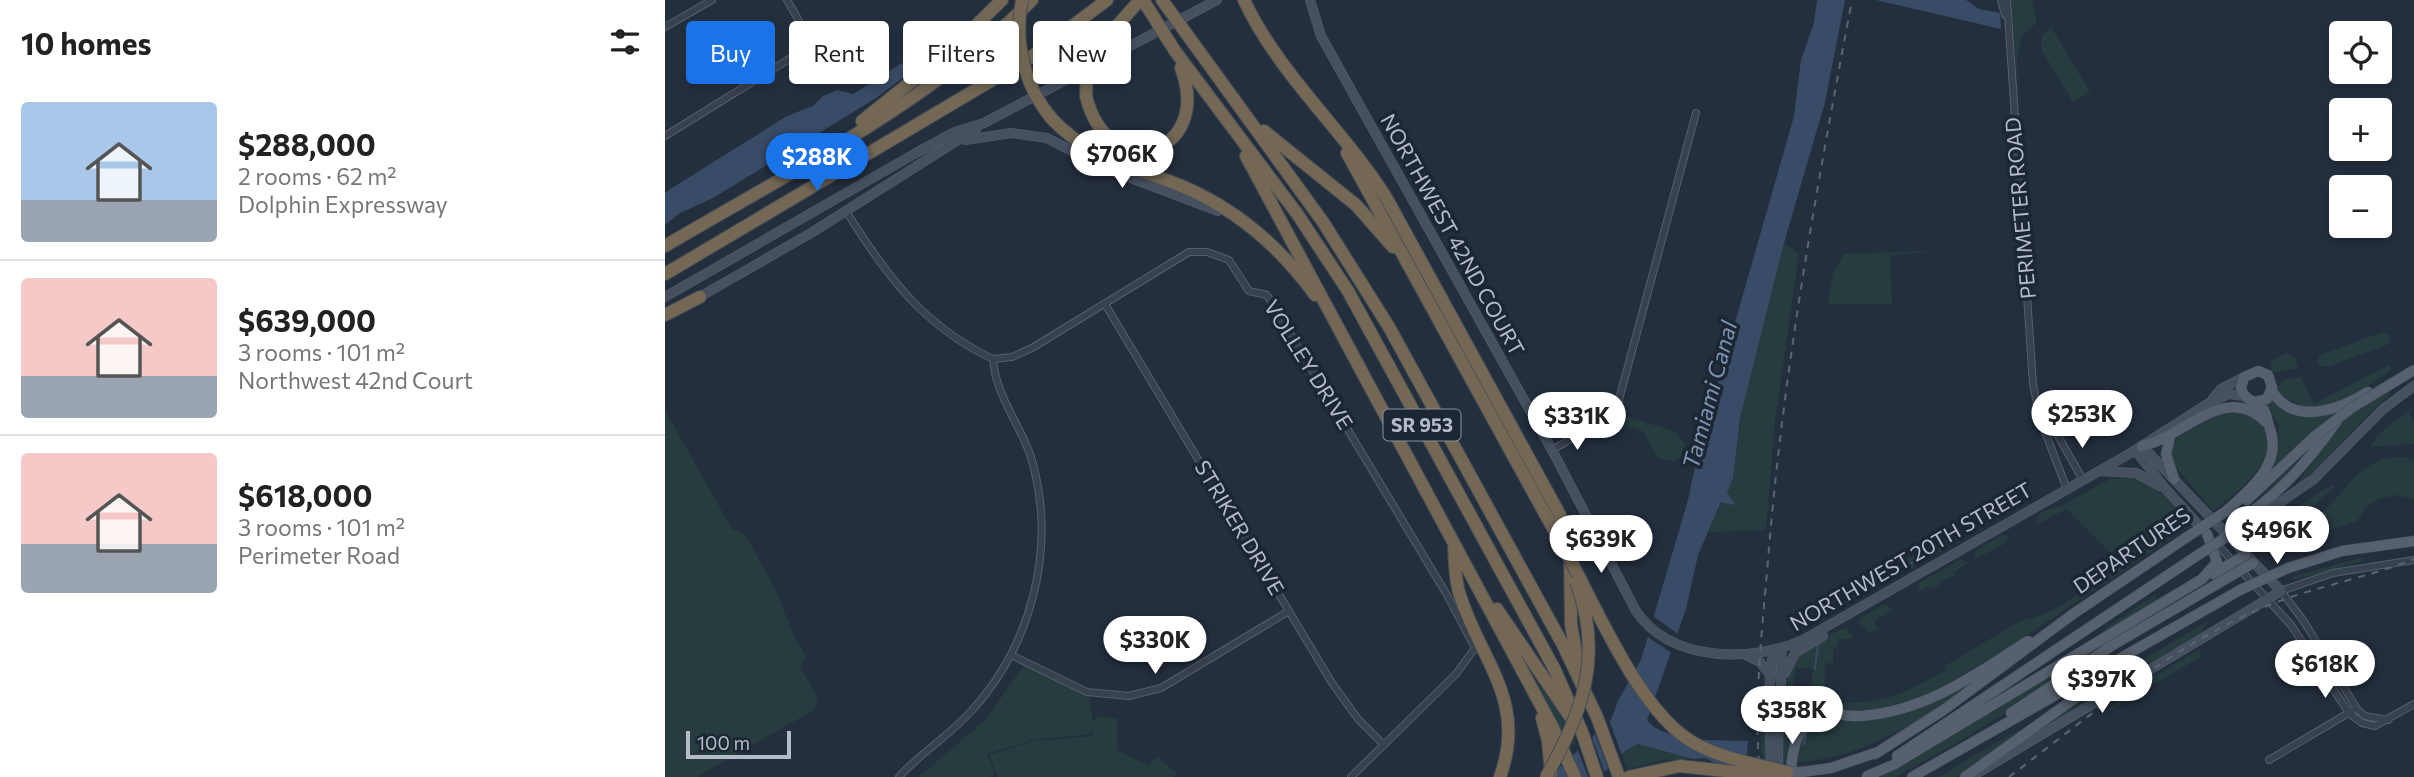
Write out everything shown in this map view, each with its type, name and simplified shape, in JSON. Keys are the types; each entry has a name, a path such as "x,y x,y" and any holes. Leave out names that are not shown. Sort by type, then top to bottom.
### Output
{"highway":[{"path":"831,147 952,49 1002,0"},
{"path":"1023,0 1019,31 1022,57 1035,94 1052,119 1089,151 1217,203 1251,227 1281,254 1308,286 1350,352"},
{"path":"665,246 940,79 993,37 1032,0"},
{"path":"665,274 1031,57 1107,0"},
{"path":"1141,0 1096,49 1087,73 1086,96 1097,127 1113,143 1140,150 1166,142 1179,130 1189,107 1187,84 1175,51"},
{"name":"SR 953","path":"1141,0 1235,134 1298,215 1348,291 1549,658 1582,732 1597,777"},
{"name":"SR 953","path":"1162,0 1176,23 1330,231 1376,304 1580,680 1618,773"},
{"path":"1244,0 1266,40 1360,159 1387,200 1560,515 1570,553 1571,624 1580,680"},
{"path":"1237,103 1281,146 1362,211 1388,241 1419,285"},
{"path":"1325,117 1369,191 1641,688 1667,722 1692,742 1720,755 1785,775"},
{"path":"1235,134 1535,695 1575,777"},
{"path":"665,317 700,297"},
{"path":"1453,542 1459,592 1497,675 1506,703 1509,727 1500,777"},
{"path":"1549,776 1578,715 1589,668 1586,616 1566,552"},
{"path":"1477,587 1499,610 1556,700 1582,732"},
{"path":"1535,695 1548,741 1549,776"},
{"path":"1628,777 1679,766 1785,775"}],"main road":[{"name":"DEPARTURES","path":"2073,614 2269,482 2315,436 2353,407 2414,370"},
{"path":"1866,776 2222,540 2293,479 2340,417 2368,392 2341,408 2313,411 2283,403 2272,391 2271,379 2265,373 2254,371 2244,377 2241,388 2244,396 2265,412 2274,440 2269,464 2256,483 2225,512"},
{"path":"2254,402 2263,401 2272,391"},
{"path":"2139,448 2160,442 2228,405 2248,408 2269,426"},
{"path":"2171,435 2165,454 2173,479"},
{"path":"2202,579 2217,562 2207,534"},
{"path":"1912,777 2240,590 2288,568 2342,551 2414,541"},
{"path":"1962,748 2091,659 2237,566 2245,555"},
{"path":"1866,776 1893,765 2202,579 2253,563"},
{"path":"1769,724 1780,713 1803,711 1870,715 1925,702 1963,683 2073,614"},
{"path":"1874,754 1945,709 2073,614"},
{"path":"1965,777 2089,688 2118,660"},
{"path":"1783,693 1803,711"},
{"path":"1821,713 1804,725 1795,737 1785,775 1831,768 1897,744 1922,739"}],"street":[{"path":"665,27 712,0"},
{"path":"665,136 793,58 804,42 802,29 787,0"},
{"path":"700,297 846,211 960,141 984,123 1217,0"},
{"name":"NORTHWEST 42ND COURT","path":"1310,0 1321,36 1552,450 1632,603 1648,626 1676,645 1696,650 1741,653 1777,650"},
{"name":"PERIMETER ROAD","path":"2001,0 2006,19"},
{"name":"PERIMETER ROAD","path":"2007,0 2006,19 2035,397 2067,489"},
{"path":"1552,450 1604,421 1617,407 1696,113"},
{"path":"665,297 916,153 955,132 984,123"},
{"path":"960,141 1011,133 1047,138 1103,167 1209,206 1240,224 1281,254"},
{"path":"846,211 904,295 936,325 993,359 995,380 1028,449 1041,503 1041,544 1036,586 1020,639 973,710 899,777"},
{"name":"VOLLEY DRIVE","path":"993,359 1012,357 1032,348 1189,251 1207,252 1229,260 1249,291 1267,295 1473,641 1471,657 1456,674 1351,777"},
{"name":"STRIKER DRIVE","path":"1105,304 1343,700 1384,745"},
{"name":"NORTHWEST 20TH STREET","path":"2209,403 2221,389 2244,377"},
{"path":"2238,526 2280,505 2324,471 2383,409 2414,386"},
{"name":"NORTHWEST 20TH STREET","path":"1777,650 1848,615 2139,448 2209,403 2229,394 2244,396"},
{"name":"PERIMETER ROAD","path":"2035,397 2083,480"},
{"path":"2139,448 2173,479 2281,591 2303,620 2357,709 2368,717 2388,720"},
{"path":"2139,448 2164,487 2267,597 2299,636 2349,713 2375,726 2414,704"},
{"path":"2099,471 2113,474 2136,473 2164,487"},
{"path":"1971,777 2267,597 2333,573 2412,561"},
{"path":"1011,655 1087,692 1129,696 1161,688 1289,611"},
{"path":"1784,675 1795,653 1843,625 1848,615"},
{"path":"1777,650 1784,675 1777,745 1785,775"},
{"path":"1771,777 1771,676 1777,650"},
{"path":"1741,653 1760,662 1771,676"},
{"path":"2269,760 2357,709"}],"green space":[{"path":"2011,0 2032,0 2037,22 2022,36 2017,56 2022,142"},
{"path":"2051,27 2090,92 2073,102 2041,49 2042,36"},
{"path":"1784,243 1799,253 1775,421 1766,530 1708,532 1722,502 1732,505 1727,493 1733,478 1740,418"},
{"path":"1950,250 1890,255 1892,304 1828,304 1833,273 1844,254"},
{"path":"2383,332 2389,334 2391,341 2385,346 2327,367 2317,365 2319,355"},
{"path":"2287,352 2295,357 2298,368 2271,373 2271,362"},
{"path":"2390,364 2390,371 2346,401 2316,408 2303,406 2279,395 2276,389 2285,379 2301,377 2314,404"},
{"path":"2388,392 2390,395 2320,466 2294,488 2346,418"},
{"path":"2272,399 2303,412 2337,412 2268,476 2279,440 2278,425 2267,404"},
{"path":"2414,406 2409,413 2414,422 2414,444 2370,447 2379,434"},
{"path":"665,410 732,529 744,533 773,584 794,636 806,657 800,667 818,698 814,710 697,777 665,777"},
{"path":"2233,410 2256,418 2267,430 2269,443 2265,458 2255,473 2213,511 2173,464 2171,449 2178,437 2215,415"},
{"path":"1622,415 1676,432 1685,444 1684,455 1675,461 1660,459 1642,431 1613,426"},
{"path":"2320,437 2277,484 2230,518 2269,488"},
{"path":"2402,457 2414,460 2414,499 2395,495 2379,499 2366,507 2357,521 2324,532 2272,559 2271,551 2276,546 2319,516 2364,469 2387,459"},
{"path":"2133,476 2151,485 2172,502 2188,527 2011,646 1927,695 1868,712 1797,705 1794,700 1807,705 1810,699 1867,702 1895,695 1946,670 1945,666 2020,621 2037,617 2060,606 2123,565 2067,509 2038,524 2036,519 2041,512 2061,506 2110,479"},
{"path":"2332,485 2334,487 2304,515 2255,545 2247,545 2242,541"},
{"path":"2002,535 2008,536 2006,543 1974,560 1976,550"},
{"path":"1952,536 1953,544 1911,569 1900,566 1897,559 1905,560"},
{"path":"2363,557 2363,561 2295,580 2292,577"},
{"path":"1961,559 1969,562 1953,573 1954,576 1940,581 1941,584 1932,589 1930,586 1918,592 1919,583"},
{"path":"2217,575 2219,579 1967,737 1896,777 1878,777"},
{"path":"2155,595 2158,599 2108,633 2104,629"},
{"path":"1885,604 1894,610 1874,621 1877,630 1868,632 1859,622 1860,618"},
{"path":"2210,620 2200,633 2023,742 2021,739 2099,685"},
{"path":"1848,628 1853,638 1838,640 1839,645 1833,649 1833,664 1825,663 1824,695 1810,695 1813,669 1796,667 1792,688 1794,700 1788,684 1788,675 1797,659 1823,639"},
{"path":"2198,650 2202,656 2097,718 2145,682"},
{"path":"1024,665 1089,696 1093,722 1099,716 1117,719 1117,750 1149,766 1157,757 1177,773 1174,777 998,777 989,755 1034,741 1092,736 1093,725 1091,734 1034,740 987,754 995,773 991,777 919,777 986,719"},
{"path":"1764,673 1767,675 1768,777 1764,777 1760,732"},
{"path":"1976,678 1935,710 1878,741 1837,756 1795,762 1798,746 1813,724 1824,720 1855,721 1906,709 1949,693"},
{"path":"1543,685 1575,740 1569,752 1539,687"},
{"path":"1785,716 1805,718 1792,733 1787,762 1781,761 1782,722"},
{"path":"2022,729 1956,777 1938,777 2012,733"},
{"path":"1638,744 1693,759 1659,761 1627,769 1622,754"}],"water":[{"path":"1817,0 1845,0 1825,102 1784,243 1740,418 1733,478 1727,493 1735,503 1732,505 1721,502 1698,555 1686,609 1647,720 1666,733 1694,739 1748,741 1745,777 1705,758 1693,759 1638,744 1624,752 1600,777 1549,777 1611,720 1618,701 1641,660 1688,500 1698,453 1731,335 1725,333 1727,325 1734,326 1794,116 1801,60 1814,23"},
{"path":"1876,0 1966,0 1979,9 2000,13 2001,29"},
{"path":"903,63 903,78 876,98 713,198 680,213 665,225 665,193 672,188 787,116 813,106 823,96 837,90 853,94 869,84 889,84 889,71"}],"pier":[{"path":"1652,615 1679,635 1673,654 1646,636"},
{"path":"1608,717 1623,758 1609,771 1594,731"},
{"path":"1591,735 1605,777 1588,777 1577,748"}],"waterway":[{"path":"1906,566 1953,538"},
{"path":"1820,618 1892,574"},
{"path":"1815,669 1818,645"},
{"path":"1804,744 1806,734"}],"railway":[{"path":"1760,777 1757,723 1759,668 1774,489 1814,209 1852,0"},
{"path":"2009,777 2130,685 2227,624 2281,601 2414,559"}],"water label":[{"name":"Tamiami Canal","path":"1710,395"}]}
